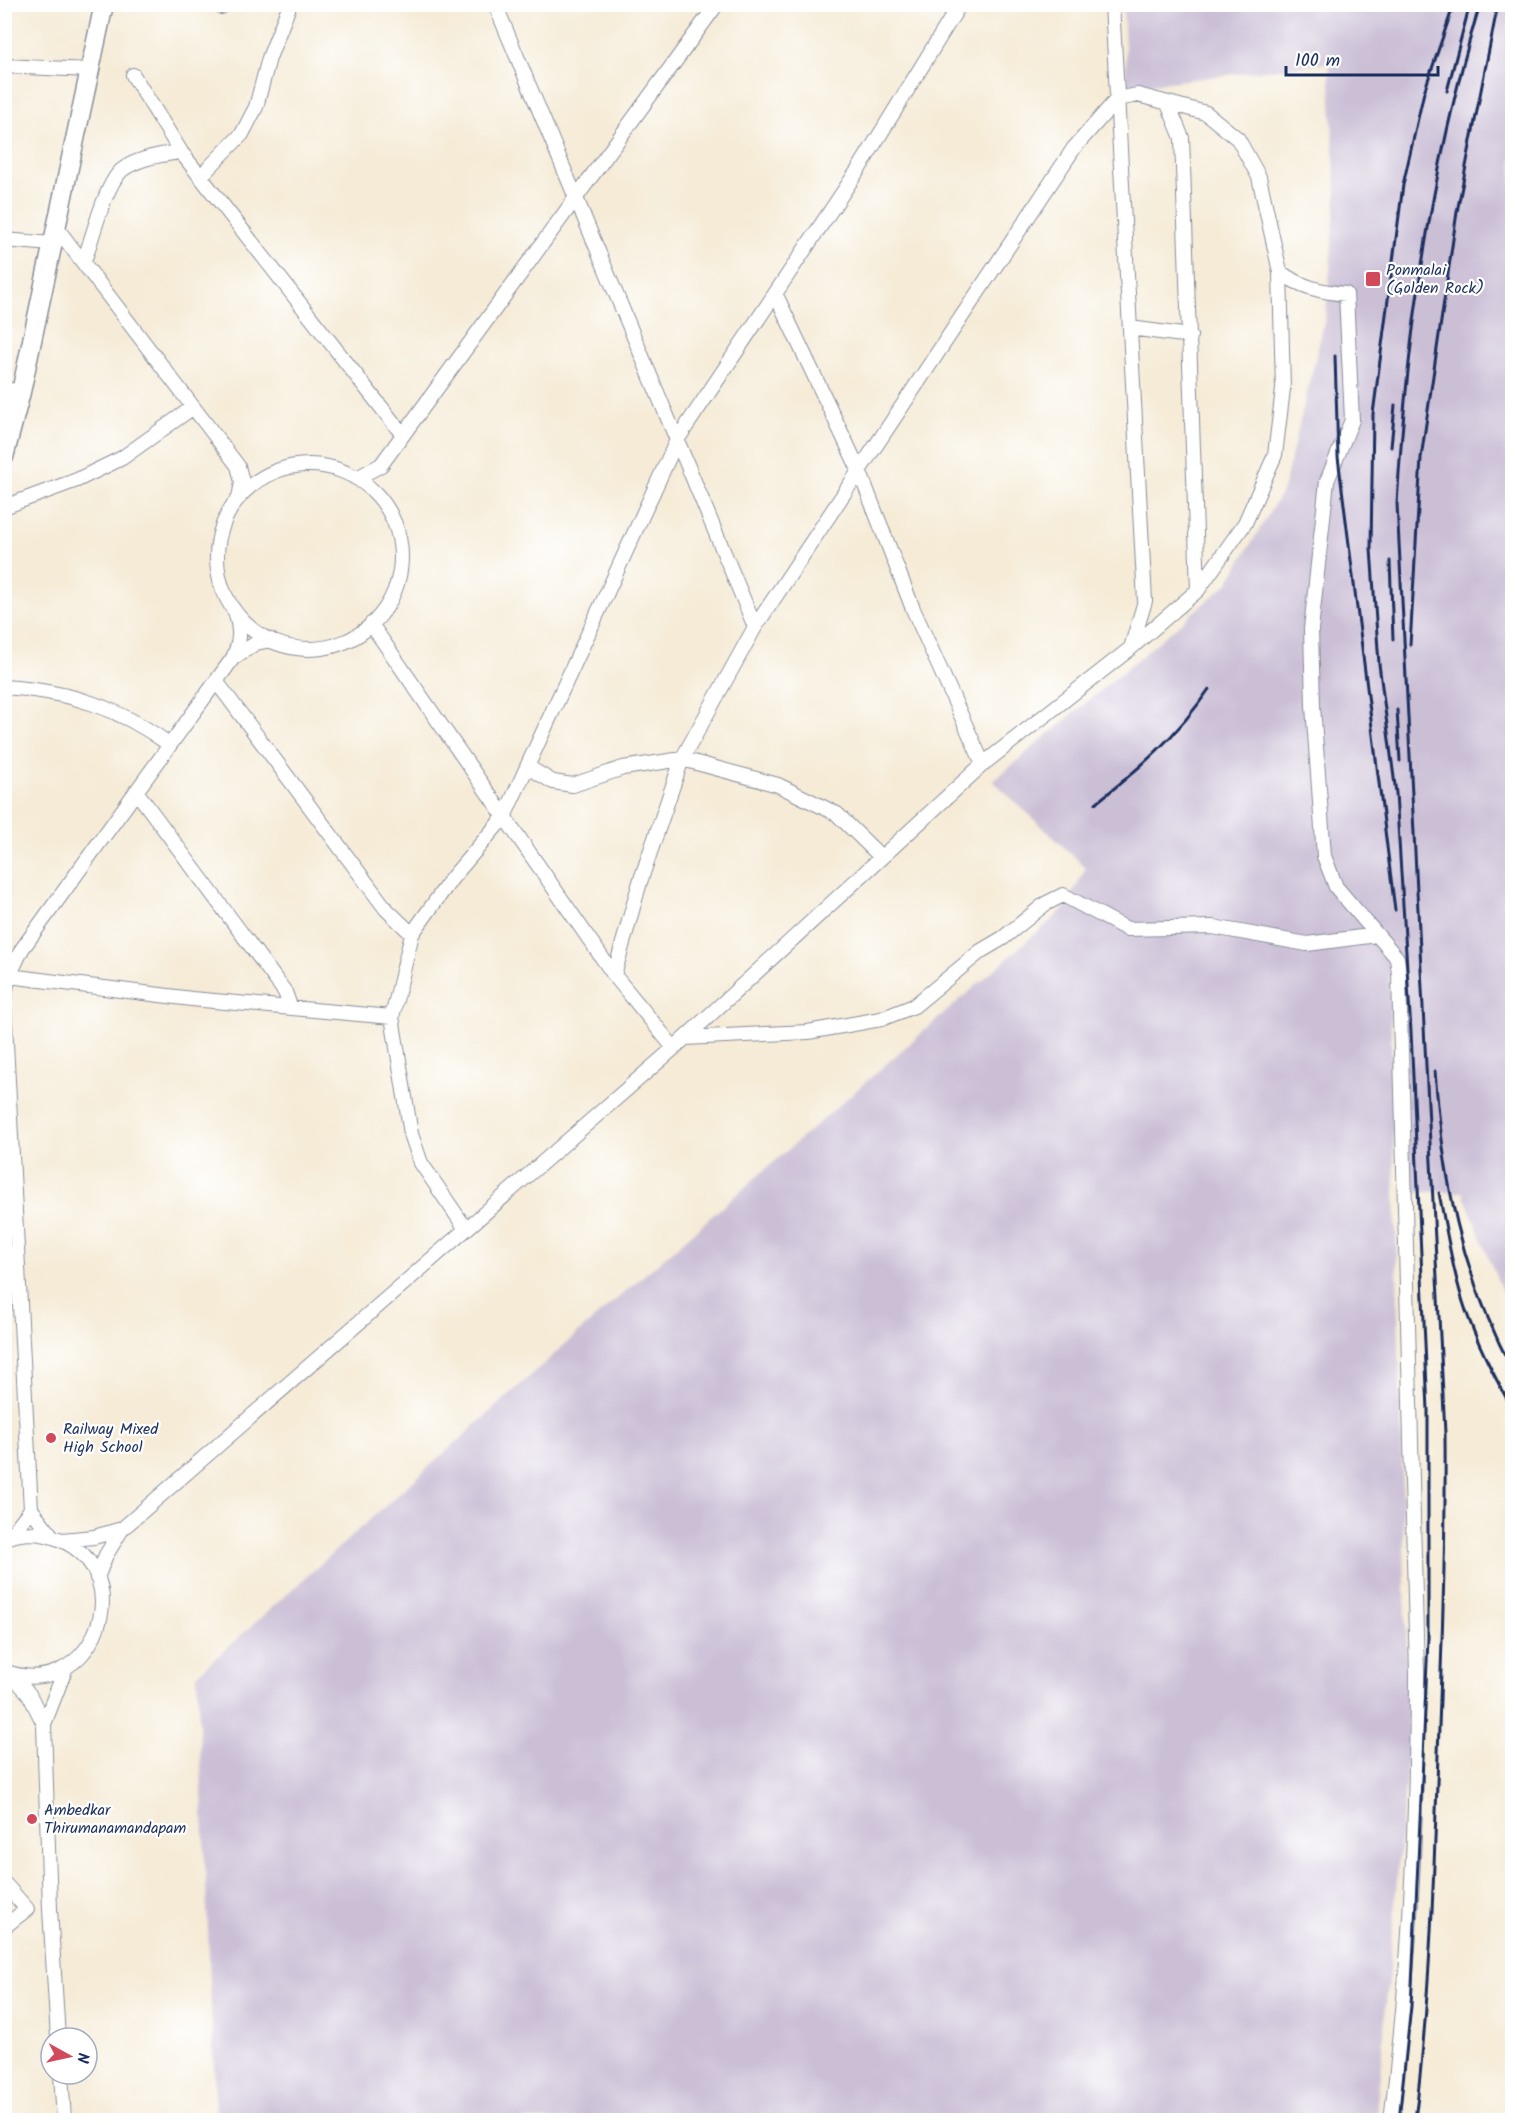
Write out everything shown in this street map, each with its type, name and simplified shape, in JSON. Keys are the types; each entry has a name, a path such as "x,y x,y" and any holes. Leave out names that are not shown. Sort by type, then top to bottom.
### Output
{"main road":[{"path":"4,457 13,390 54,235 104,4"}],"street":[{"path":"200,177 242,134 256,107 269,58 290,4"},
{"path":"495,4 755,627"},
{"path":"357,478 381,465 717,4"},
{"path":"466,1229 421,1163 411,1134 392,1017 412,934 452,878 504,817 677,440 860,167 960,4"},
{"path":"1112,4 1145,601 1131,648"},
{"path":"4,66 90,70"},
{"path":"133,75 181,152 403,435"},
{"path":"97,1578 106,1555 122,1529 674,1048 983,764 1131,648 1198,590 1245,523 1275,456 1282,389 1280,272 1259,177 1238,139 1206,113 1138,95 1117,99 1074,148 755,627 682,759 640,882 614,975"},
{"path":"1168,104 1182,138 1198,590"},
{"path":"84,261 110,188 122,170 149,159 181,152"},
{"path":"4,240 54,235 84,261 192,408 238,466 251,473 268,475"},
{"path":"1280,272 1294,282 1313,289 1346,294 1352,420 1327,481 1311,629 1313,706 1323,856 1336,887 1397,958 1399,974 1417,1674 1417,1760 1400,2050 1391,2121"},
{"path":"776,295 859,470 913,609 983,764"},
{"path":"1130,328 1190,336"},
{"path":"4,507 77,480 122,458 192,408"},
{"path":"235,610 251,628 271,640 294,647 317,648 352,638 371,624 392,595 400,560 395,525 376,494 357,478 336,469 313,465 290,467 268,475 239,498"},
{"path":"376,494 381,465"},
{"path":"4,998 9,976 22,949 233,658 238,646 240,629 235,610 224,589 218,553 222,530 239,498 242,482 238,466"},
{"path":"371,624 614,975 674,1048"},
{"path":"233,658 256,643 271,640"},
{"path":"216,681 386,909 412,934"},
{"path":"4,687 34,689 94,703 139,722 170,744"},
{"path":"528,767 553,782 573,785 623,768 682,759 778,784 837,814 881,856"},
{"path":"136,791 285,992 290,1006"},
{"path":"685,1038 808,1032 881,1019 914,1006 981,951 1003,938 1045,904 1063,895 1127,929 1213,927 1307,944 1377,935"},
{"path":"9,976 192,999 290,1006 392,1017"},
{"path":"4,1006 31,1509 57,1538 87,1560 97,1578 102,1610 97,1630 87,1649 65,1670 44,1724 50,1909 57,2026"},
{"path":"7,1537 31,1509"},
{"path":"7,1537 31,1533 57,1538 94,1537 122,1529"},
{"path":"7,1672 31,1676 65,1670"},
{"path":"7,1672 30,1694 44,1724"},
{"path":"4,1883 27,1909"},
{"path":"4,1927 27,1909 50,1909"},
{"path":"62,2086 64,2121"}],"shaded area":[{"path":"1123,5 1512,5 1512,1317 1463,1192 1410,1192 1400,962 1389,959 1409,1742 1376,2120 216,2120 197,1675 579,1332 1065,908 1086,868 993,781 1227,584 1283,490 1326,315 1336,197 1329,63 1127,87"}],"railway":[{"path":"1399,2120 1411,2006 1428,1638 1428,1410 1411,1032 1396,793 1379,664 1371,549 1373,414 1403,185 1424,92 1454,4"},
{"path":"1447,91 1470,4"},
{"path":"1415,2120 1428,1983 1433,1892 1443,1594 1445,1433 1397,504 1407,378 1424,252 1448,127 1480,4"},
{"path":"1410,645 1421,458 1457,212 1498,4"},
{"path":"1335,356 1338,457 1395,910"},
{"path":"1391,447 1395,405"},
{"path":"1390,561 1393,639"},
{"path":"1096,803 1128,777 1171,736 1209,689"},
{"path":"1397,710 1400,761"},
{"path":"1435,1071 1443,1149 1457,1224 1480,1297 1494,1333 1512,1369"},
{"path":"1439,1193 1461,1297 1487,1361 1512,1408"}],"place":[{"name":"Ponmalai (Golden Rock)","path":"1373,279"},
{"name":"Railway Mixed High School","path":"51,1438"},
{"name":"Ambedkar Thirumanamandapam","path":"32,1819"}]}
